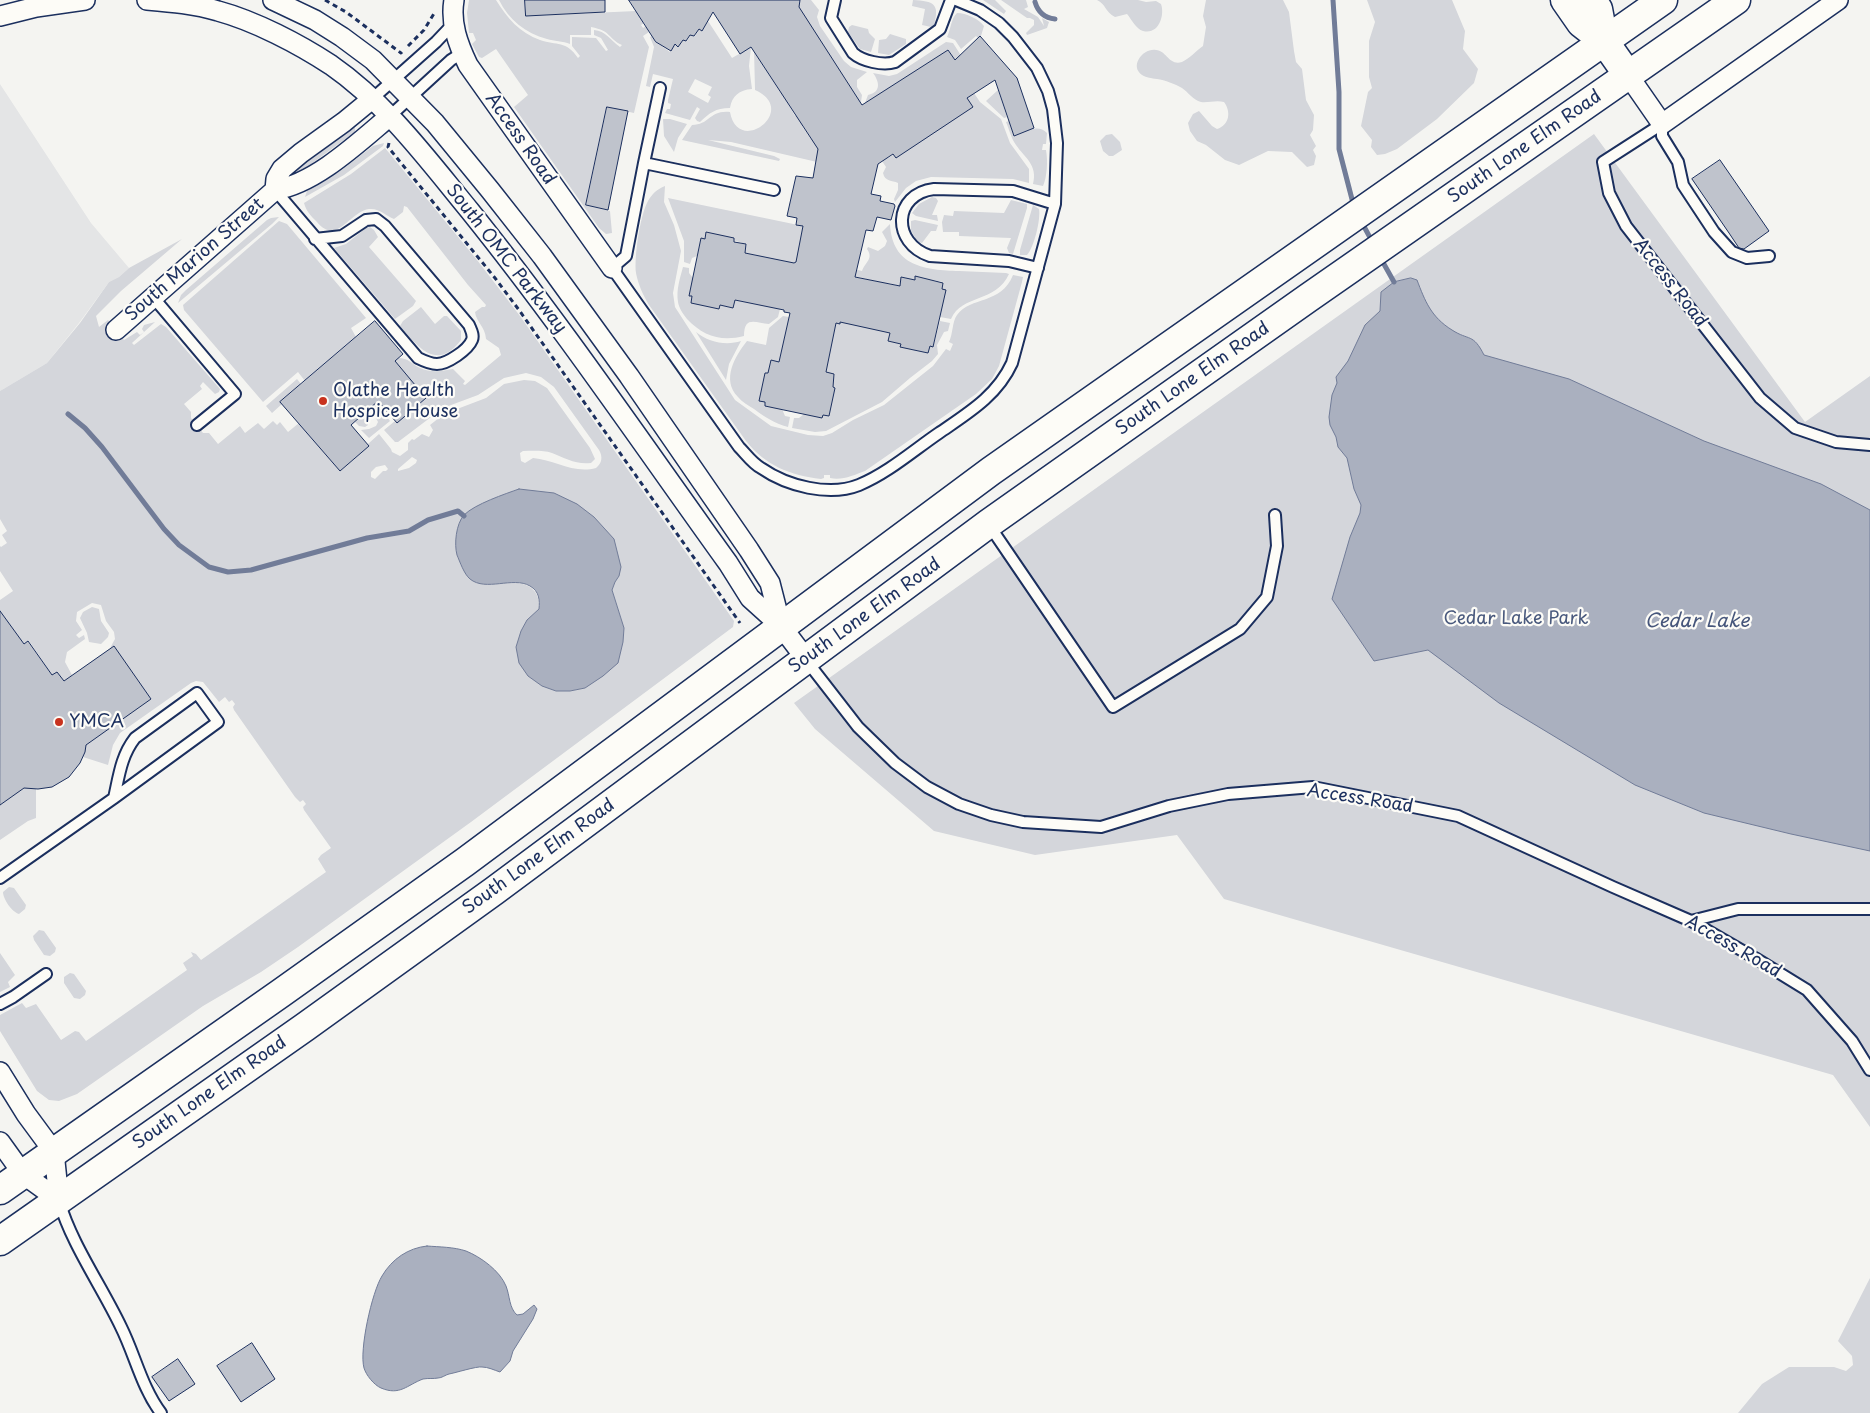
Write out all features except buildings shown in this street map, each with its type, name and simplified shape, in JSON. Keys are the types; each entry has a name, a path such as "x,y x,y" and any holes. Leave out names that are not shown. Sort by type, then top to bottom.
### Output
{"main road":[{"path":"1565,0 1581,23 1604,41 1628,75"},
{"path":"1591,0 1598,9 1604,41"},
{"path":"0,1190 465,862 991,471 1663,0"},
{"name":"South Lone Elm Road","path":"0,1241 486,896 988,524 1429,213 1736,0"}],"street":[{"path":"0,16 36,7 85,0"},
{"name":"South OMC Parkway","path":"147,0 186,4 219,11 254,24 295,43 333,66 390,116 435,168 544,306 750,598 781,626 806,659"},
{"name":"South OMC Parkway","path":"273,0 315,20 373,60 435,123 542,256 629,376 749,550 770,583 781,626"},
{"path":"1628,75 1662,124 1838,0"},
{"name":"Access Road","path":"447,3 454,23 456,40 468,65 612,268"},
{"name":"South Marion Street","path":"275,190 276,179 282,169 372,99"},
{"name":"South Marion Street","path":"116,330 275,190 287,189 299,184 338,159 390,116"},
{"path":"0,1072 26,1114 54,1152 59,1200"},
{"path":"0,1142 23,1174 59,1200"}],"lane":[{"path":"835,0 831,18 853,53 858,58 888,65 895,62 940,29 951,0"},
{"path":"660,88 626,256 612,268 749,458 760,468 789,482 818,489 858,485 887,469 978,405 994,391 1006,375 1012,363 1055,204 1056,131 1048,91 1038,68 1027,53 999,24 980,10 956,0"},
{"path":"372,99 436,42 454,23"},
{"path":"390,116 451,60 462,53"},
{"path":"1662,124 1662,136 1678,162 1682,185 1714,232 1732,252 1747,258 1769,256"},
{"name":"Access Road","path":"1662,124 1603,162 1609,192 1626,226 1760,398 1795,428 1836,442 1870,445"},
{"path":"644,163 774,190"},
{"path":"1038,268 1009,261 930,256 920,253 906,239 902,230 903,211 914,196 923,191 934,189 1013,191 1055,204"},
{"path":"275,190 316,239 418,358 437,364 446,362 454,358 472,342 473,337 469,325 376,219 366,220 342,236 316,239"},
{"path":"153,298 235,394 197,425"},
{"path":"988,524 1113,707 1240,629 1267,597 1277,546 1275,515"},
{"name":"Access Road","path":"806,659 858,727 895,763 927,787 959,804 991,815 1023,822 1101,827 1169,806 1228,794 1314,787 1458,816 1691,921 1807,990 1852,1041 1870,1070"},
{"path":"0,878 114,798 218,722 197,693 135,738 128,747 121,765 114,798"},
{"path":"1691,921 1738,909 1870,909"},
{"path":"0,1004 46,974"},
{"path":"59,1200 66,1224 122,1328 149,1393 162,1413"}],"path":[{"path":"325,0 346,12 401,53 447,3"},
{"path":"389,143 388,147 519,310 740,623"}],"shaded area":[{"path":"0,84 91,223 129,268 119,277 109,282 47,363 0,391"}],"green space":[{"path":"469,0 496,0 509,19 520,29 540,40 561,44 569,48 578,58 580,56 572,46 572,37 596,38 606,51 608,50 601,38 594,35 594,30 605,34 620,47 622,45 603,31 591,27 591,35 570,35 570,44 539,36 518,25 499,0 525,0 526,16 636,11 644,23 641,25 643,28 646,26 649,32 643,36 649,47 634,113 607,107 586,205 610,211 612,233 606,234 599,228 514,107 528,95 496,49 482,58 479,57 472,44 476,40 473,33 469,33 467,13"},
{"path":"800,0 811,0 819,10 817,17 820,26 844,61 851,67 867,72 857,80 857,87 862,95 861,102 854,100 857,97 833,60 792,7"},
{"path":"913,0 926,1 934,5 936,8 936,18 934,25 931,27 922,25 925,9 912,6"},
{"path":"983,0 995,0 1006,11 1004,14"},
{"path":"1001,0 1026,0 1028,7 1024,9 1038,17 1044,26 1042,18 1049,22 1047,28 1027,35 1026,33 1034,25 1034,20 1027,18"},
{"path":"1097,0 1156,1 1161,4 1162,8 1160,23 1153,30 1143,31 1136,26 1127,14 1115,17"},
{"path":"1206,0 1283,0 1289,12 1296,62 1302,69 1306,100 1314,115 1313,130 1310,135 1316,146 1313,150 1316,156 1314,165 1307,167 1292,152 1268,151 1239,165 1225,160 1206,145 1197,141 1190,131 1188,123 1193,114 1199,111 1212,126 1217,129 1221,127 1225,124 1228,117 1228,109 1224,102 1198,101 1170,82 1146,77 1138,71 1137,63 1139,58 1151,50 1160,51 1178,63 1185,61 1203,46 1206,27 1203,16"},
{"path":"1367,0 1452,0 1465,31 1463,49 1478,69 1474,83 1437,119 1397,149 1377,155 1371,147 1372,140 1361,126 1368,92 1372,88 1369,77 1369,41 1375,22"},
{"path":"957,13 972,17 984,26 981,36 978,38 976,36 961,49 955,40 947,37 953,18"},
{"path":"708,21 732,58 751,47 749,66 752,89 737,94 732,100 730,108 713,112 700,122 695,118 700,109 697,107 690,120 665,113 667,109 670,109 671,104 668,103 668,100 673,79 653,74 650,87 646,86 654,47 650,37 652,36 656,42 670,52 676,42 684,37 687,41 692,32 695,36 700,27 702,31","holes":["695,79 712,87 708,95 711,97 708,103 688,92"]},
{"path":"852,25 868,29 875,39 871,52 860,49 848,32 849,27"},
{"path":"890,34 906,39 906,44 889,55 878,53 879,40 886,39"},
{"path":"946,42 953,43 969,68 964,74 948,50 865,103 868,95 876,91 878,86 877,79 873,73 889,76 897,74"},
{"path":"754,49 780,92 784,90 787,102 795,116 799,113 805,124 802,126 811,139 814,137 822,140 817,162 731,142 708,140 780,159 779,161 682,140 692,125 703,123 718,113 730,112 735,125 744,130 753,130 769,118 771,108 767,99 755,90"},
{"path":"998,90 1007,117 1004,118 986,101"},
{"path":"974,93 980,102 1001,119 1010,143 1029,169 1029,183 1013,179 931,177 916,181 906,188 895,202 898,183 885,178 883,173 886,167 880,158 885,155 888,158 973,107 967,98"},
{"path":"663,119 687,124 678,138 674,152 664,136"},
{"path":"1009,121 1014,136 1035,128 1047,133 1046,144 1043,144 1042,150 1046,150 1047,159 1043,186 1033,184 1034,172 1030,162 1013,139 1006,122"},
{"path":"352,126 355,128 355,132 289,180 286,177 299,165"},
{"path":"1112,134 1120,142 1122,150 1113,156 1109,156 1103,151 1100,141 1106,135"},
{"name":"Cedar Lake Park","path":"1594,134 1805,422 1870,376 1870,1127 1833,1075 1224,899 1177,835 1035,855 934,831 815,729 794,703"},
{"path":"384,143 383,146 344,175 305,197 307,191 343,169 373,146"},
{"path":"385,148 477,260 520,316 734,621 733,627 471,822 298,947 261,972 203,1006 77,1094 59,1101 49,1100 37,1091 0,1031 0,1015 22,1003 26,1008 36,1004 61,1040 75,1031 79,1032 86,1041 187,970 183,963 193,956 191,952 196,954 201,960 326,872 318,859 331,848 304,810 303,807 306,804 303,800 300,802 295,797 234,710 235,704 232,700 229,702 225,697 219,702 203,682 196,681 191,683 120,733 113,745 108,765 83,757 86,745 151,699 114,646 110,648 115,639 114,632 106,621 101,605 92,603 77,612 76,621 82,630 76,635 79,638 84,635 85,639 67,652 65,662 72,675 59,685 29,641 24,644 0,611 0,600 13,591 0,571 0,546 7,543 2,535 7,531 0,519 0,391 47,363 80,323 109,282 119,277 129,268 182,239 121,291 96,316 99,327 108,320 124,340 137,332 140,335 144,332 142,329 144,325 155,322 132,343 134,345 161,324 166,327 220,389 215,394 203,382 200,386 202,389 184,404 191,412 191,418 203,433 209,433 218,444 240,426 245,433 258,423 264,429 273,421 277,425 280,422 288,432 299,423 340,471 369,446 368,444 379,434 392,452 400,456 408,450 408,443 412,439 414,440 422,434 429,437 433,430 430,425 444,414 486,398 504,384 524,380 535,381 547,388 590,448 595,459 591,463 580,463 549,452 523,451 520,453 521,461 525,463 533,458 541,459 580,469 596,468 601,462 599,450 554,387 541,377 526,373 504,378 478,395 443,408 398,442 395,442 384,430 395,421 395,361 398,358 405,359 428,371 453,369 465,381 463,384 465,385 501,355 499,348 486,339 475,312 486,305 407,207 404,206 403,212 394,219 373,209 362,211 343,226 331,231 324,228 311,215 304,203 351,174","holes":["412,457 417,460 416,463 409,468 398,471","385,465 388,469 375,479 371,477 371,472 376,467","520,489 619,576 612,590 624,628 623,642 585,688 555,691 521,631 527,621 539,609 538,598 534,591 520,583 482,583 464,516 490,500"]},
{"path":"665,186 664,202 674,225 681,251 673,293 675,307 735,400 771,426 808,435 823,436 884,405 933,366 946,349 950,351 953,344 949,342 954,321 963,309 994,296 1008,285 1013,275 1023,277 999,366 992,379 976,394 865,471 839,479 830,478 830,475 824,475 824,478 821,479 789,472 770,463 746,441 649,305 639,285 636,273 636,257 642,216 651,196"},
{"path":"932,197 938,201 932,215 937,215 938,221 916,216 912,213 919,204"},
{"path":"668,198 803,226 799,247 809,249 806,264 795,262 793,267 791,263 764,257 755,259 756,255 745,253 746,244 706,232 705,239 701,238 697,256 692,258 690,264 684,262 684,241"},
{"path":"1011,200 1027,204 1013,254 1009,253 1007,248 1011,238 959,236 959,232 943,232 942,222 944,215 953,216 954,211 1004,213"},
{"path":"1033,205 1039,209 1036,233 1030,251 1027,255 1020,255 1020,250"},
{"path":"279,217 178,303 181,295 186,290 267,220"},
{"path":"915,220 938,225 936,231 931,231 922,243 917,242 911,230 911,221"},
{"path":"279,221 287,224 366,318 351,328 356,337 305,381 298,372 263,402 184,310 183,305"},
{"path":"890,224 892,238 897,249 904,258 913,263 935,269 1009,274 996,290 963,306 956,311 951,319 940,317 943,282 916,277 915,280 902,277 900,286 888,283 888,287 880,282 853,276 854,269 862,271 868,260 870,255 868,247 878,251 885,246 887,241 882,232"},
{"path":"370,227 378,237 369,247 416,301 413,306 395,319 334,248 346,244"},
{"path":"683,267 689,268 689,273 693,278 689,295 692,296 691,303 719,309 720,305 732,308 735,300 780,309 778,317 769,324 748,323 744,336 736,338 720,338 699,330 687,319 679,306 678,289"},
{"path":"421,307 435,324 444,316 447,316 461,331 461,340 444,354 428,353 414,342 400,326 403,321"},
{"path":"783,316 789,317 779,362 768,373 765,373 759,401 765,402 765,406 782,409 785,416 790,417 788,427 778,424 743,402 733,390 730,376 734,361 747,341 766,345 769,328"},
{"path":"841,318 890,333 888,341 901,344 901,347 928,353 930,346 933,347 940,321 950,323 948,331 944,332 937,345 938,354 932,361 882,402 826,431 815,432 792,428 794,418 799,418 804,414 822,418 823,415 829,416 835,388 833,387 834,374 826,372 836,323 840,324"},
{"path":"696,332 717,342 741,341 729,364 726,380"},
{"path":"297,379 301,384 281,401 282,404 272,413 266,406"},
{"path":"375,404 384,414 373,416 367,421 368,425 365,427 359,426 355,422"},
{"path":"381,416 387,417 390,421 369,438 361,430 376,426 378,422 376,418"},
{"path":"92,607 99,609 101,621 109,633 108,637 101,644 89,642 80,618 83,612"},
{"path":"25,787 36,789 36,818 28,821 0,840 0,805"},
{"path":"9,887 14,888 26,905 25,909 19,914 6,902 3,892"},
{"path":"39,930 44,931 56,948 55,952 50,956 44,955 34,940 33,936"},
{"path":"0,953 15,975 8,982 10,987 0,992"},
{"path":"70,973 74,974 86,991 85,995 80,999 74,998 64,983 64,977"},
{"path":"1870,1278 1870,1413 1738,1413 1762,1384 1789,1367 1834,1367 1846,1371 1853,1365 1852,1356 1838,1341"}],"water":[{"name":"Cedar Lake","path":"1411,278 1417,280 1426,302 1439,320 1452,330 1474,340 1484,355 1569,379 1704,441 1821,484 1870,510 1870,851 1704,813 1635,785 1499,703 1428,650 1374,661 1332,599 1361,505 1354,489 1347,458 1338,447 1329,417 1332,395 1337,383 1336,377 1348,361 1365,325 1380,311 1381,292 1394,282"},
{"path":"519,489 554,493 577,504 594,517 614,539 621,567 612,590 624,628 623,642 618,663 585,688 556,691 542,686 528,676 519,663 516,647 527,620 539,609 537,593 533,588 523,583 476,583 466,574 457,555 456,534 464,515 483,503"},
{"path":"427,1246 447,1247 466,1251 478,1257 495,1270 503,1280 512,1309 517,1315 523,1314 534,1305 537,1309 513,1351 510,1361 500,1372 479,1367 439,1378 423,1379 403,1389 393,1391 378,1387 367,1374 363,1360 365,1335 374,1295 382,1276 391,1264 401,1255 413,1249"}],"waterway":[{"path":"1333,0 1339,92 1339,149 1354,207"},
{"path":"1035,2 1042,14 1055,19"},
{"path":"1361,221 1373,243"},
{"path":"1380,257 1394,282"},
{"path":"68,414 85,428 102,447 164,529 179,545 209,567 228,572 251,570 367,538 409,531 428,520 458,511 464,516"}],"place":[{"name":"Olathe Health Hospice House","path":"323,401"},
{"name":"YMCA","path":"59,722"}]}
